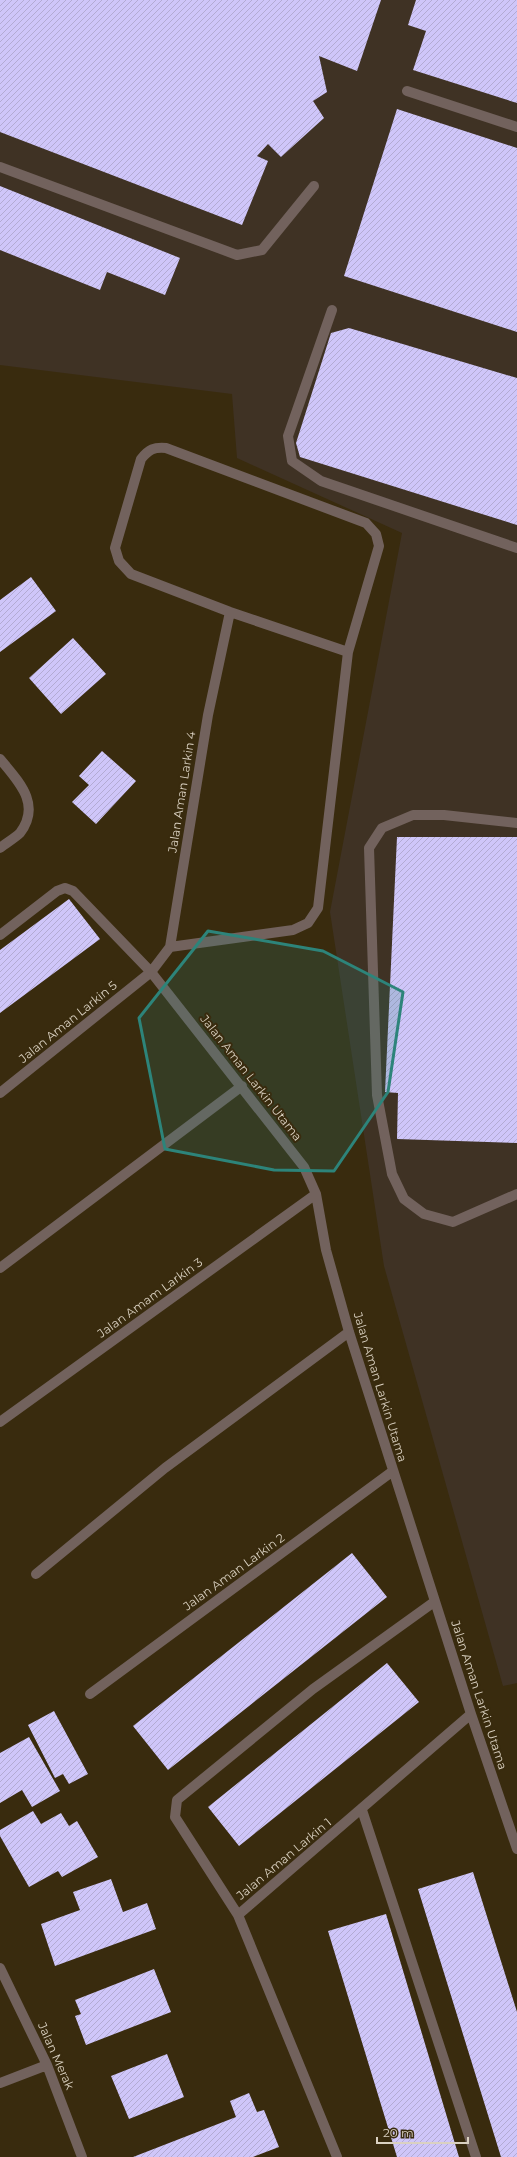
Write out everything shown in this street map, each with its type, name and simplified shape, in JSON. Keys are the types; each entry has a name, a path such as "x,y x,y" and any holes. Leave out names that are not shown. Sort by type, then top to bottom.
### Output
{"street":[{"path":"407,91 517,127"},
{"path":"0,166 237,255 262,250 314,186"},
{"path":"332,310 288,436 292,461 321,481 517,548"},
{"path":"170,947 293,930 308,923 318,908 348,652 379,546 372,528 366,523 166,448 155,448 148,451 141,459 115,548 119,561 131,574 230,612 348,652"},
{"name":"Jalan Aman Larkin 4","path":"151,972 170,947 208,715 230,612"},
{"path":"0,759 25,790 29,812 20,832 0,848"},
{"path":"517,823 444,815 413,815 382,828 369,848 377,1094 392,1174 404,1199 409,1203 424,1214 453,1222 517,1194"},
{"name":"Jalan Aman Larkin Utama","path":"0,934 57,891 65,888 77,895 151,972 242,1086 304,1167 316,1194 326,1250 349,1332 434,1602 517,1849"},
{"name":"Jalan Aman Larkin 5","path":"0,1093 151,972"},
{"path":"0,1268 242,1086"},
{"name":"Jalan Amam Larkin 3","path":"0,1422 316,1194"},
{"path":"36,1574 165,1468 349,1332"},
{"name":"Jalan Aman Larkin 2","path":"90,1694 393,1471"},
{"path":"238,1915 175,1817 177,1800 313,1689 434,1602"},
{"name":"Jalan Aman Larkin 1","path":"337,2157 238,1915 362,1810 471,1714"},
{"path":"362,1810 476,2157"},
{"name":"Jalan Merak","path":"0,1968 47,2065 82,2157"},
{"path":"0,2083 47,2065"}],"highlighted area":[{"path":"208,931 323,951 403,992 388,1092 334,1171 274,1170 165,1149 139,1018"}],"shaded area":[{"path":"0,0 517,0 517,1683 503,1686 384,1266 330,912 402,533 237,458 232,394 0,365"}],"building":[{"path":"0,0 381,0 357,71 319,56 327,92 313,101 324,118 281,157 268,144 257,156 268,161 242,225 0,132"},
{"path":"416,0 517,0 517,103 413,70 426,31 408,25"},
{"path":"397,109 517,148 517,332 344,276"},
{"path":"0,186 180,258 165,295 107,272 100,290 0,250"},
{"path":"349,328 517,378 517,525 300,457 296,443 331,333"},
{"path":"31,577 56,611 0,652 0,600"},
{"path":"73,638 106,674 61,714 29,678"},
{"path":"102,751 136,781 96,824 72,802 89,785 79,776"},
{"path":"397,837 517,837 517,1143 397,1139 398,1093 385,1092"},
{"path":"69,899 100,939 0,1013 0,950"},
{"path":"352,1553 387,1597 168,1770 133,1726"},
{"path":"387,1663 419,1702 239,1846 208,1807"},
{"path":"54,1711 88,1774 69,1784 63,1774 55,1778 28,1725"},
{"path":"29,1737 60,1791 32,1807 22,1790 0,1803 0,1753"},
{"path":"33,1811 41,1824 61,1813 69,1826 77,1821 98,1857 62,1877 58,1871 29,1887 0,1836 0,1830"},
{"path":"473,1872 517,2012 517,2157 501,2157 418,1889"},
{"path":"111,1879 123,1912 147,1903 156,1929 55,1966 41,1924 80,1910 73,1892"},
{"path":"386,1914 459,2157 397,2157 328,1931"},
{"path":"154,1969 171,2012 86,2045 75,2016 81,2014 75,2000"},
{"path":"167,2054 184,2097 129,2119 111,2076"},
{"path":"249,2093 257,2112 264,2110 279,2147 253,2157 133,2157 236,2117 230,2101"}]}
